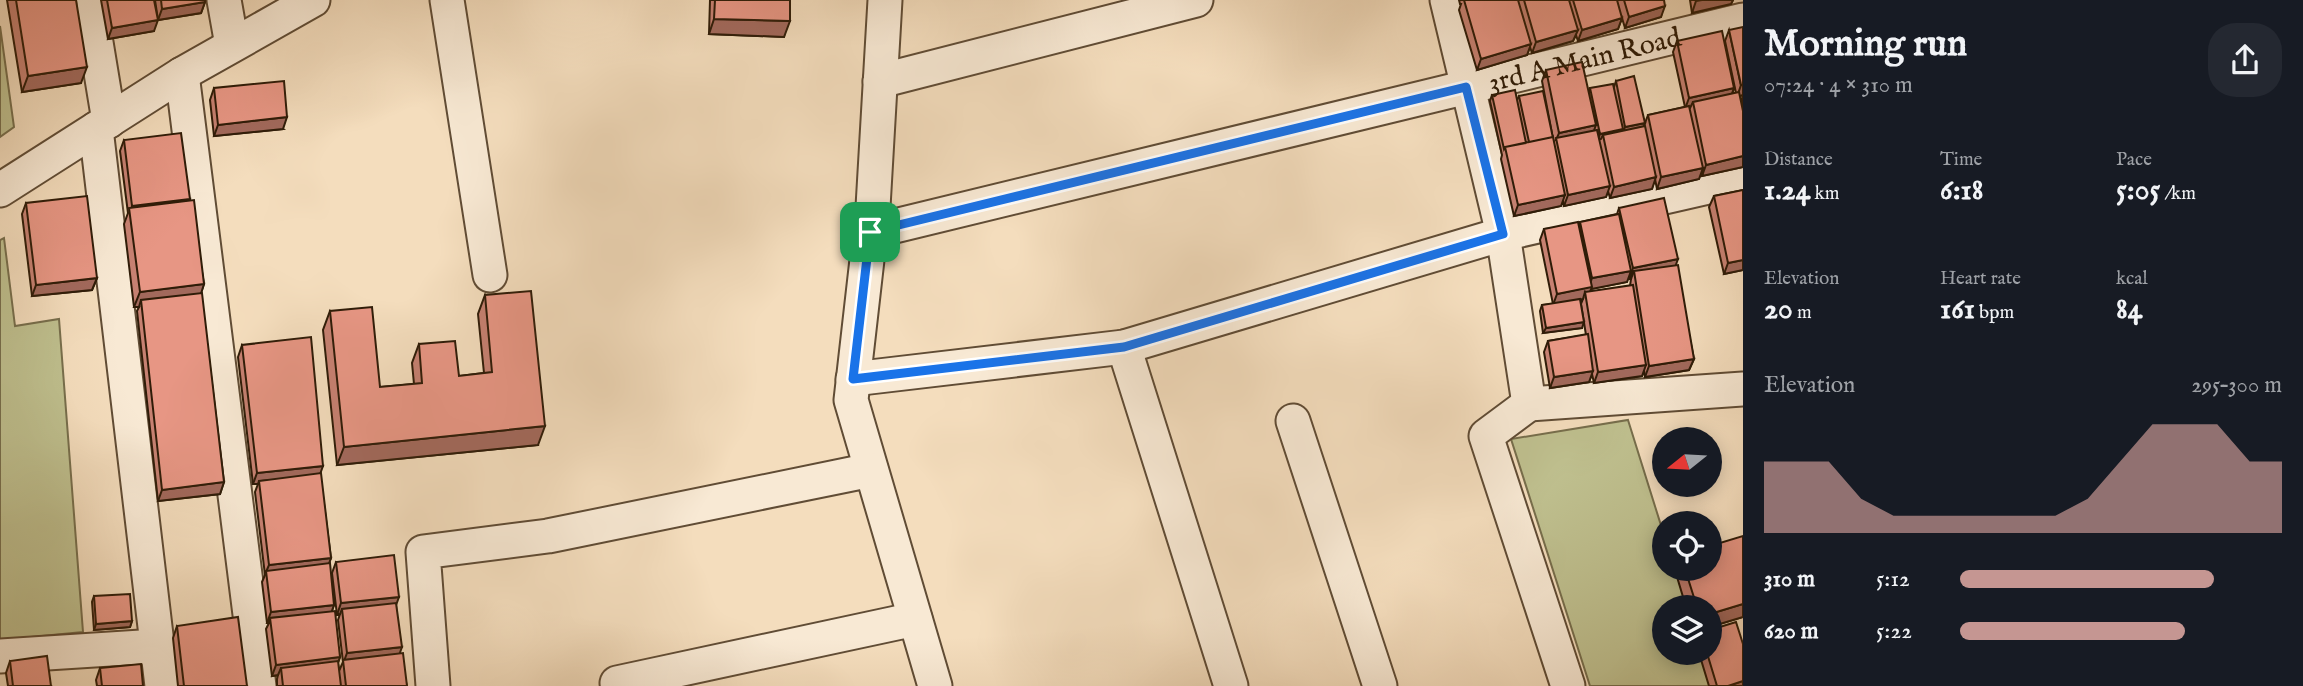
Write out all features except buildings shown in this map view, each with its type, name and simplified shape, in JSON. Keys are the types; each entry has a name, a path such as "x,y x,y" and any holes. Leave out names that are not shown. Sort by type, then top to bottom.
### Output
{"street":[{"path":"89,0 162,686"},
{"path":"224,0 232,46"},
{"path":"0,190 182,74 313,0"},
{"path":"447,0 490,275"},
{"path":"885,0 870,232 851,400 935,686"},
{"path":"880,81 1196,0"},
{"path":"1447,0 1503,234 1529,404"},
{"name":"3rd A Main Road","path":"870,232 1743,20"},
{"path":"182,74 259,686"},
{"path":"853,379 1124,347 1503,234 1743,179"},
{"path":"1124,347 1231,686"},
{"path":"1569,686 1486,436 1529,404 1743,389"},
{"path":"1293,421 1380,686"},
{"path":"433,686 423,552 548,536 871,470"},
{"path":"617,683 915,618"},
{"path":"0,656 157,646"}],"green space":[{"path":"0,26 14,127 0,137"},
{"path":"4,238 15,326 59,319 83,632 0,640 0,240"},
{"path":"1628,420 1656,511 1652,511 1652,581 1679,581 1683,595 1652,595 1652,665 1705,665 1711,686 1590,686 1511,439"}],"route":[{"path":"1466,87 1503,234 1124,347 853,379 870,232 1466,87"}]}
